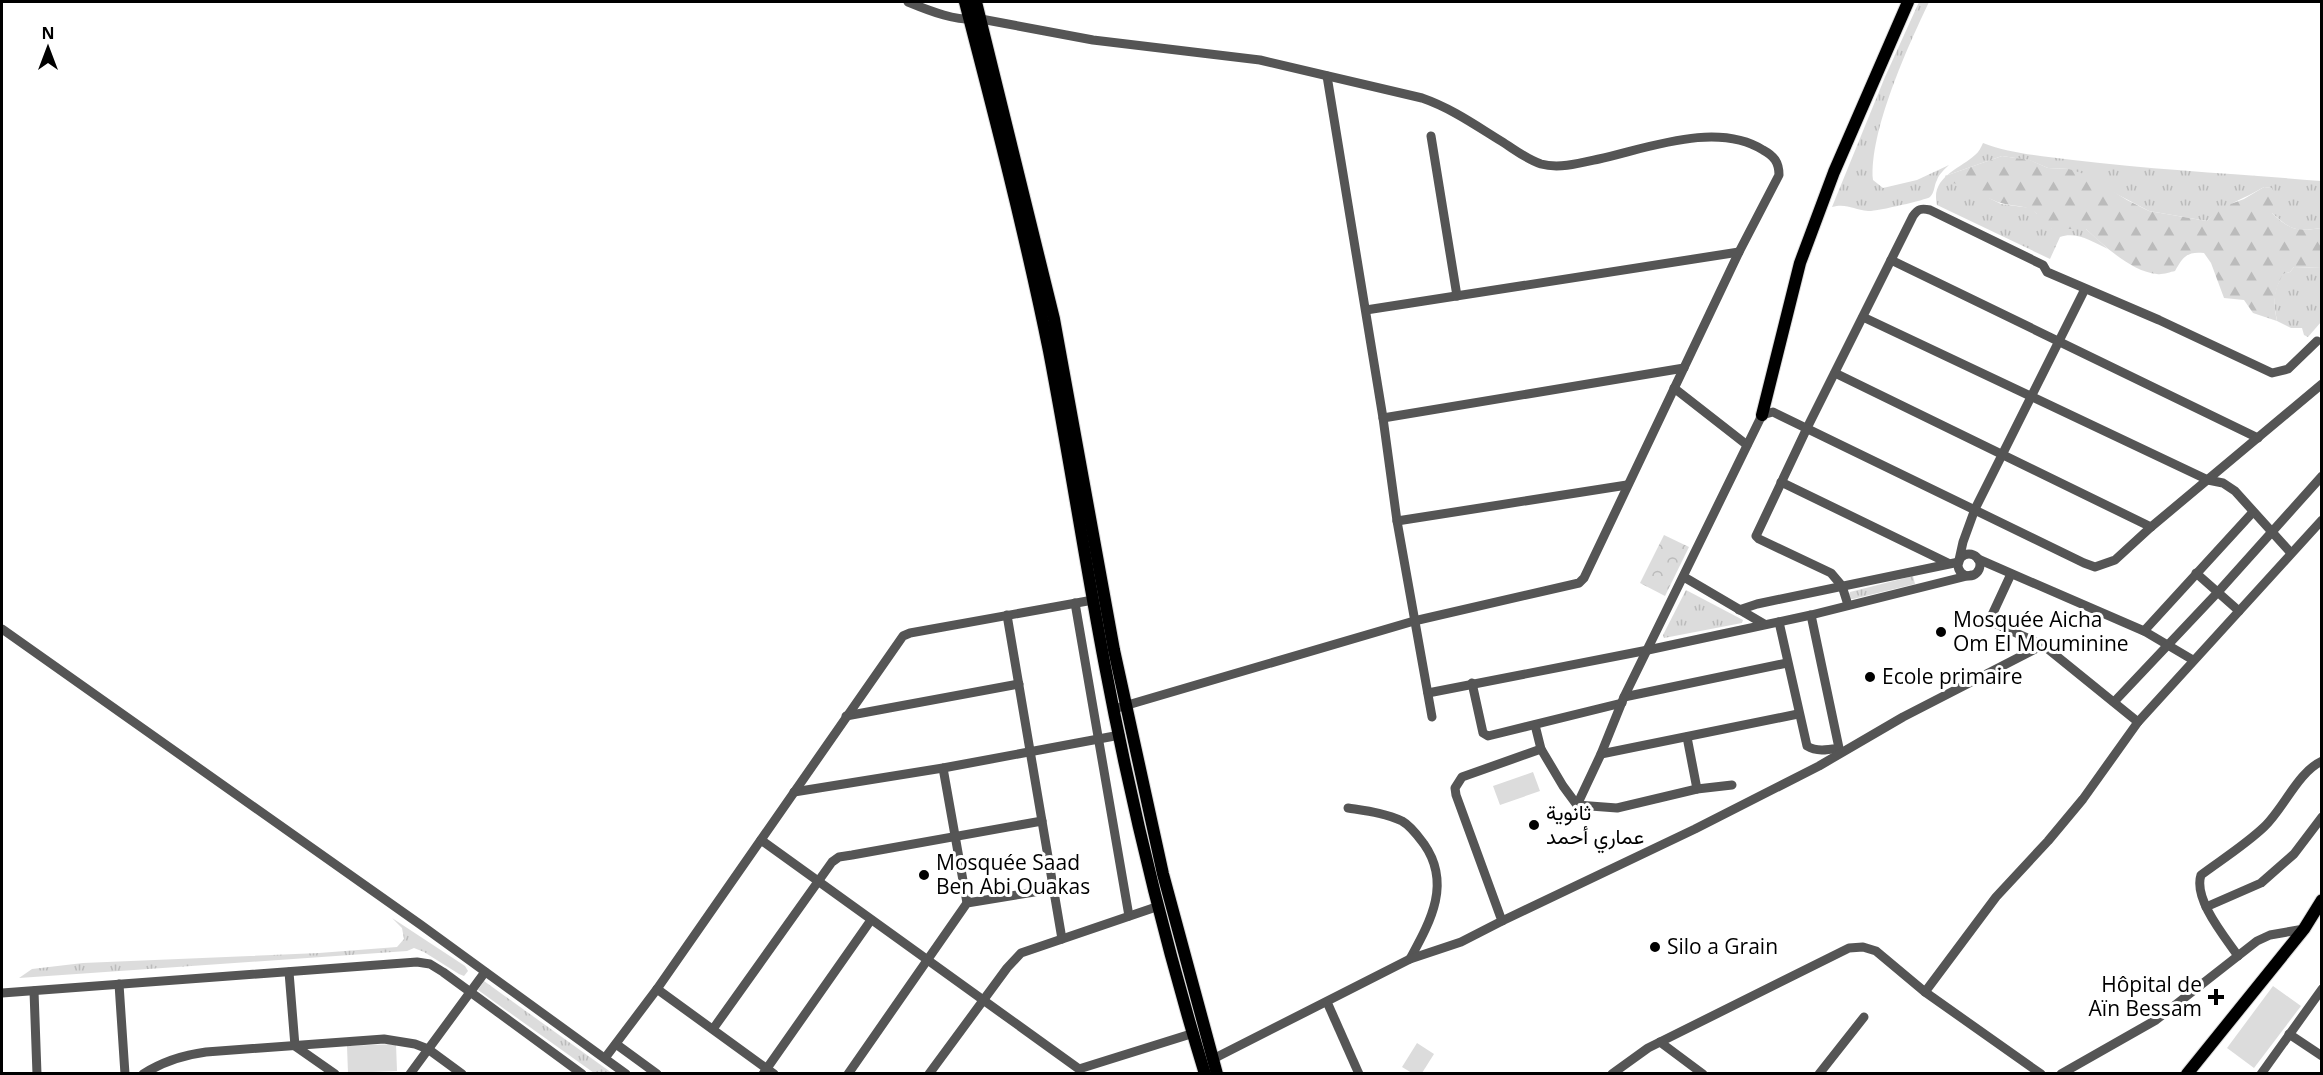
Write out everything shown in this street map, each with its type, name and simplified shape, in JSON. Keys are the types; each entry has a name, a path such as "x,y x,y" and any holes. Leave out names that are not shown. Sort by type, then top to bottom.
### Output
{"main road":[{"path":"965,2 975,20 1052,309 1120,708 1120,735 1159,906 1205,1074"},
{"path":"976,2 975,20 1046,338 1094,600 1162,874 1217,1074"},
{"path":"1762,415 1800,263 1834,172 1908,2"},
{"path":"2187,1074 2304,929 2322,900"}],"street":[{"path":"908,2 931,11 1093,40 1260,60 1422,98 1446,106 1527,158 1542,164 1574,165 1697,137 1718,137 1740,140 1758,146 1773,156 1779,165 1779,175 1739,252 1584,578 1579,583 1414,621 1272,661 1120,708"},
{"path":"1327,76 1383,418 1397,521 1432,717"},
{"path":"1431,136 1457,296"},
{"path":"1848,605 1842,586 1830,573 1756,536 1807,428 1918,210 1923,208 2043,265 2047,272 2159,320 2272,374 2288,369 2317,341"},
{"path":"1366,310 1739,252"},
{"path":"1891,260 2258,438"},
{"path":"1971,575 1961,572 1959,561 1963,542 1976,509 2085,289"},
{"path":"1863,317 2208,480 2228,486 2291,553"},
{"path":"1383,418 1684,368"},
{"path":"1835,373 2151,527"},
{"path":"1578,805 1623,700 1762,415 1773,412 2095,567 2115,560 2151,527 2322,384"},
{"path":"1674,388 1747,445"},
{"path":"2114,702 2218,592 2322,476"},
{"path":"1781,482 1948,563"},
{"path":"1397,521 1627,485"},
{"path":"2144,632 2253,512"},
{"path":"1925,992 1996,897 2083,799 2138,722 2322,520"},
{"path":"1739,609 1959,561 1967,554 2144,632 2193,660"},
{"path":"1428,693 1648,650 1810,615 1971,575 1979,569 1978,559"},
{"path":"2196,573 2238,611"},
{"path":"2011,574 1992,615 1992,620 1996,624 2043,645 2138,722"},
{"path":"1684,577 1764,624"},
{"path":"605,1058 657,989 903,636 1094,600"},
{"path":"1075,603 1129,916"},
{"path":"1007,615 1062,939"},
{"path":"1810,615 1840,751"},
{"path":"1779,622 1807,746 1822,751 1840,751"},
{"path":"2,630 626,1074"},
{"path":"1213,1059 1410,959 1461,942 1695,829 2043,645"},
{"path":"1472,683 1485,735 1535,725 1623,700 1787,663"},
{"path":"846,716 1019,684"},
{"path":"1601,754 1798,714"},
{"path":"1535,725 1541,749 1563,786 1578,805 1617,807 1697,789 1732,785"},
{"path":"794,792 943,768 1120,735"},
{"path":"1687,738 1697,789"},
{"path":"1502,921 1455,788 1462,777 1541,749"},
{"path":"2238,956 2206,908 2198,886 2201,876 2263,828 2286,801 2306,771 2322,761"},
{"path":"848,1074 967,903 943,768"},
{"path":"1348,808 1386,814 1404,822 1432,856 1436,867 1438,888 1434,910 1410,959"},
{"path":"2206,908 2261,883 2294,854 2322,817"},
{"path":"713,1029 832,862 839,858 1042,820"},
{"path":"761,840 1078,1069 1194,1033"},
{"path":"967,903 1053,889"},
{"path":"929,1074 1007,968 1021,953 1159,906"},
{"path":"657,989 768,1072 871,920"},
{"path":"2061,1074 2156,1020 2257,941 2270,935 2304,929"},
{"path":"1611,1074 1660,1042 1849,948 1863,947 1876,951 1925,992 2040,1074"},
{"path":"2,993 417,962 430,964 582,1074"},
{"path":"288,972 296,1046 322,1070 335,1074"},
{"path":"410,1074 485,972"},
{"path":"118,984 125,1074"},
{"path":"2261,1074 2322,989"},
{"path":"34,991 37,1074"},
{"path":"1327,1002 1359,1074"},
{"path":"1819,1074 1864,1017"},
{"path":"2289,1034 2322,1056"},
{"path":"143,1074 187,1054 384,1039 415,1044 428,1049 462,1074"},
{"path":"1660,1042 1703,1074"},
{"path":"616,1044 657,1074"}],"green space":[{"path":"1919,2 1929,2 1901,65 1883,114 1873,160 1873,180 1883,188 1917,180 1949,165 1939,176 1932,195 1926,199 1872,211 1842,206 1832,207 1885,77"},
{"path":"1983,143 2016,152 2073,160 2321,181 2321,228 2305,230 2284,223 2272,213 2271,188 2264,187 2227,206 2207,221 2149,211 2069,169 2048,168 2029,160 2002,156 1947,175 1976,154"},
{"path":"2002,156 2030,160 2048,168 2069,169 2087,175 2149,211 2207,221 2220,208 2244,199 2264,187 2272,188 2275,194 2272,213 2278,219 2294,228 2305,230 2321,228 2321,268 2294,267 2290,272 2283,274 2275,297 2277,321 2253,313 2244,300 2224,298 2211,263 2204,253 2189,254 2175,271 2164,274 2147,272 2118,257 2086,229 2052,229 2036,225 2037,214 2033,211 1987,198 1971,196 1960,184 1951,183 1945,176"},
{"path":"1946,177 2001,204 2031,208 2052,229 2086,229 2108,249 2072,235 2060,237 2050,259 1937,205 1938,187"},
{"path":"2294,267 2321,268 2321,322 2308,337 2304,335 2302,328 2291,328 2277,321 2275,302 2277,286 2283,274 2290,272"},
{"path":"1664,535 1689,547 1665,596 1640,583"},
{"path":"1913,576 1915,584 1850,599 1850,592"},
{"path":"1686,590 1743,620 1742,623 1664,638 1663,635"},
{"path":"1533,772 1540,791 1500,805 1493,786"},
{"path":"392,918 465,966 468,971 464,976 459,974 414,948 407,951 19,978 32,969 83,963 319,953 397,947 404,939 402,928"},
{"path":"484,981 612,1073 594,1073 478,990"},
{"path":"2273,986 2301,1006 2254,1068 2227,1048"},
{"path":"1417,1043 1434,1054 1422,1073 1412,1073 1402,1067"},
{"path":"396,1044 397,1071 348,1073 347,1046"}],"place":[{"name":"Mosquée Aicha Om El Mouminine","path":"1941,632"},
{"name":"Ecole primaire","path":"1870,677"},
{"name":"ثانوية عماري أحمد","path":"1534,825"},
{"name":"Mosquée Saad Ben Abi Ouakas","path":"924,875"},
{"name":"Silo a Grain","path":"1655,947"},
{"name":"Hôpital de Aïn Bessam","path":"2216,997"}]}
